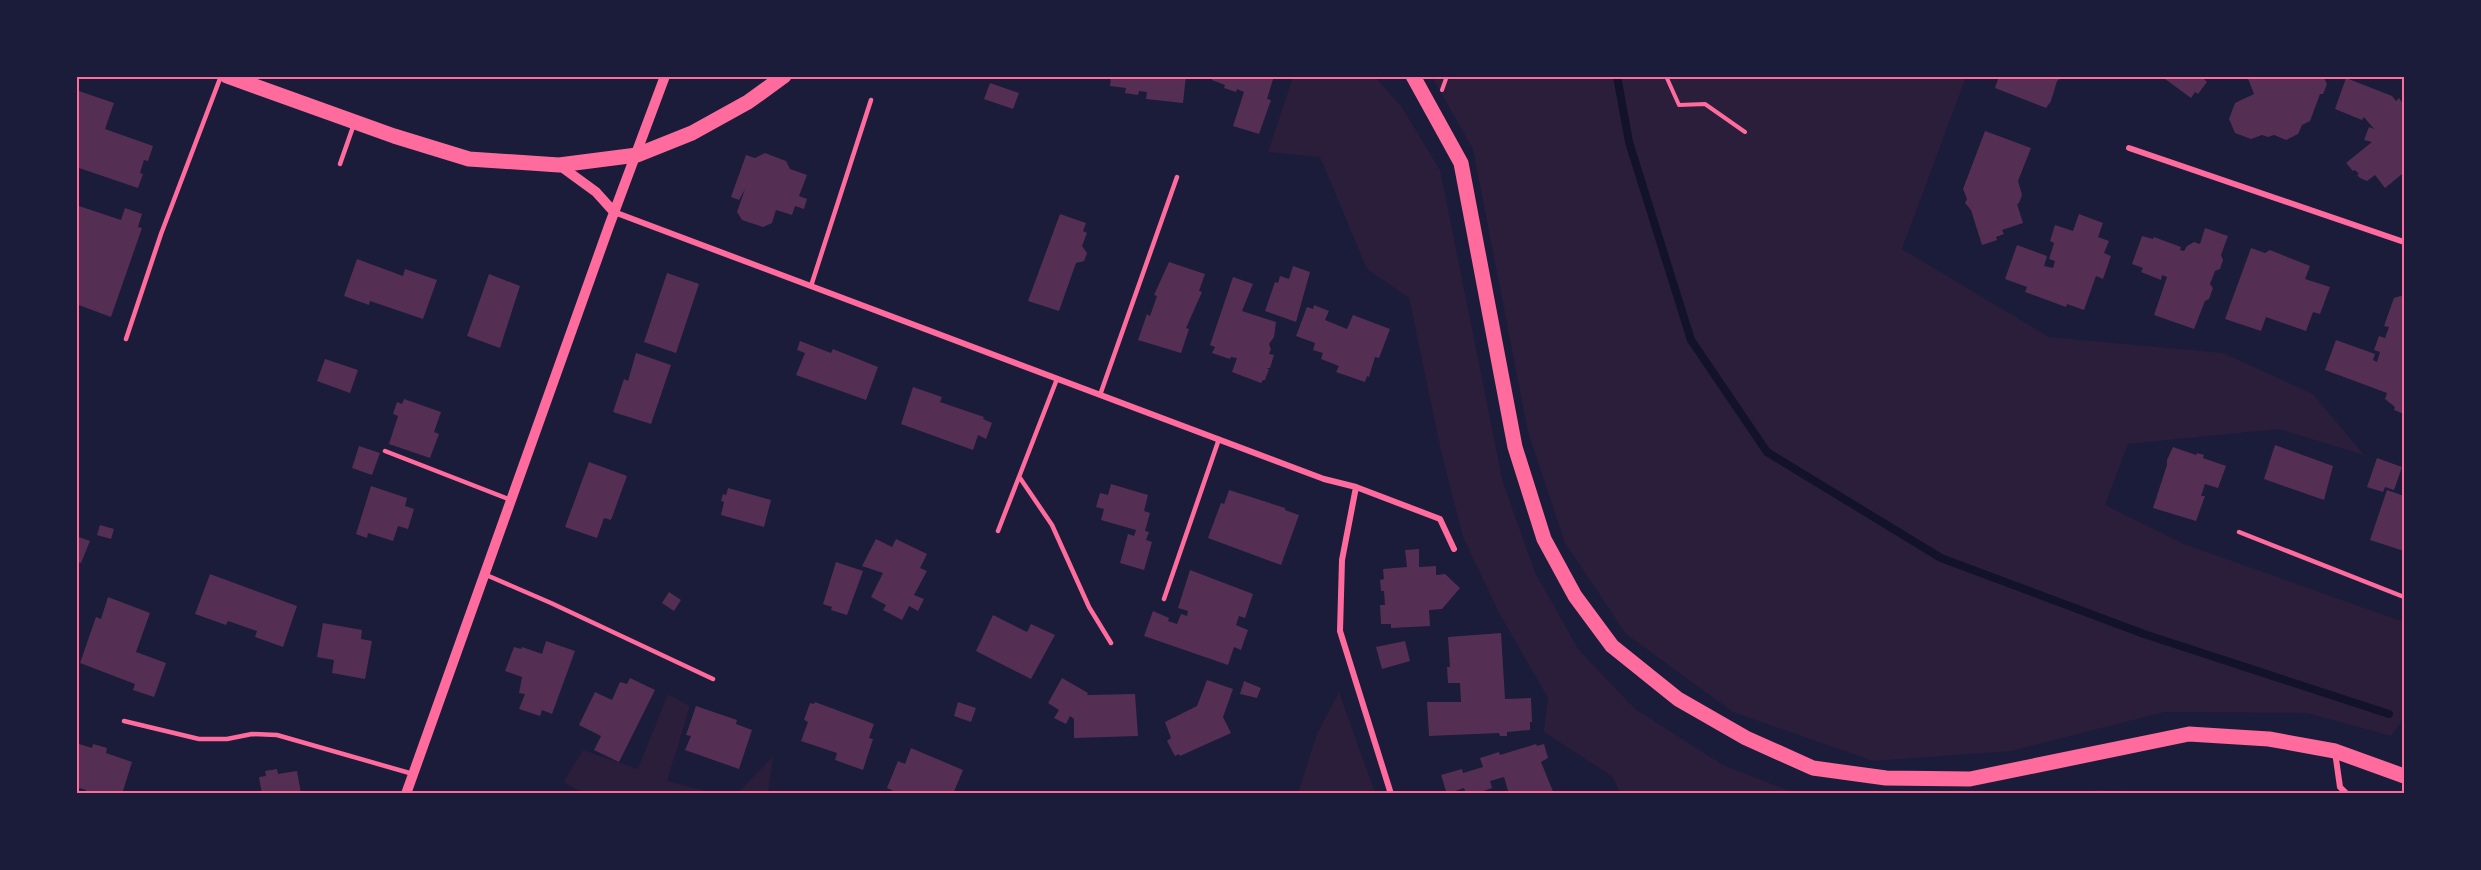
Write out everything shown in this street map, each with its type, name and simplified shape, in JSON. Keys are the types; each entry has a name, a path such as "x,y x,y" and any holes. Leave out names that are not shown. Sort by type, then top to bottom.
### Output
{"main road":[{"path":"227,76 355,122 469,159 559,165 637,155 692,133 748,102 784,76"},
{"path":"1413,76 1461,163 1515,447 1544,539 1575,597 1612,646 1677,699 1746,738 1812,768 1886,778 1970,779 2189,734 2269,739 2334,751 2403,773"}],"street":[{"path":"406,794 614,212 665,76"},
{"path":"2129,148 2404,242"},
{"path":"559,165 596,192 614,212 1324,479 1356,487 1440,519 1454,549"},
{"path":"1356,487 1342,560 1340,631 1391,794"},
{"path":"2334,751 2340,787 2347,794"}],"lane":[{"path":"126,339 161,234 221,76"},
{"path":"811,286 871,100"},
{"path":"340,164 355,122"},
{"path":"1100,394 1177,177"},
{"path":"999,531 1057,379"},
{"path":"1164,599 1219,439"},
{"path":"385,451 511,500"},
{"path":"1020,478 1052,525 1089,607 1111,643"},
{"path":"2239,532 2404,597"},
{"path":"484,574 713,678"},
{"path":"124,721 199,739 227,739 252,734 277,735 413,774"}],"path":[{"path":"1441,92 1448,76"},
{"path":"1666,76 1679,105 1705,104 1744,132"}],"shaded area":[{"path":"1293,77 1375,77 1401,106 1440,170 1503,483 1535,572 1578,649 1635,709 1723,765 1795,793 1620,793 1613,777 1544,732 1548,698 1498,611 1463,537 1441,451 1409,298 1367,269 1320,157 1268,152"},
{"path":"1432,77 1966,77 1902,249 2049,337 2223,353 2313,394 2364,455 2279,429 2128,444 2105,505 2184,544 2404,622 2404,717 2391,736 2307,713 2164,712 2012,751 1873,761 1733,712 1626,634 1565,543 1528,432 1473,149"},
{"path":"1339,692 1375,793 1298,793 1317,734"},
{"path":"668,694 690,706 667,781 714,793 584,793 563,782 583,750 638,769"},
{"path":"773,756 768,793 738,793"},
{"path":"2097,790 2201,793 2078,793"}],"building":[{"path":"1111,76 1186,76 1183,103 1146,99 1147,92 1139,91 1138,95 1125,93 1126,88 1110,86"},
{"path":"1213,76 1274,76 1267,99 1271,100 1259,134 1233,126 1244,92 1224,88 1225,85 1212,80"},
{"path":"1999,76 2064,76 2057,81 2051,101 2046,108 1995,88"},
{"path":"2161,76 2206,76 2204,79 2207,82 2198,94 2195,92 2191,98"},
{"path":"2247,76 2323,76 2327,84 2323,94 2320,94 2310,121 2302,125 2298,134 2286,140 2274,135 2268,137 2262,135 2251,139 2235,133 2229,119 2235,103 2254,94"},
{"path":"2346,78 2392,96 2396,101 2399,98 2404,105 2404,166 2402,174 2385,188 2375,175 2367,181 2360,178 2357,175 2359,174 2346,163 2372,142 2364,140 2369,127 2374,129 2364,117 2362,120 2335,109"},
{"path":"990,83 1019,93 1013,109 984,99"},
{"path":"76,90 114,103 105,129 153,146 148,161 144,160 140,173 143,174 138,188 76,167"},
{"path":"1985,131 2031,148 2018,181 2022,195 2017,204 2023,223 2002,230 2004,234 1996,237 1997,240 1982,245 1971,210 1965,203 1967,199 1963,189"},
{"path":"765,153 786,161 790,169 807,175 799,196 807,199 804,209 795,206 792,215 776,210 772,223 763,227 742,220 737,212 745,189 739,200 731,197 746,155 755,158"},
{"path":"76,205 121,220 125,208 142,214 138,227 142,228 111,317 76,304"},
{"path":"1060,214 1086,223 1083,231 1087,233 1082,246 1087,253 1084,261 1076,263 1059,311 1028,301"},
{"path":"2079,214 2103,223 2098,237 2109,241 2104,253 2111,256 2103,279 2096,276 2084,310 2067,304 2066,307 2025,292 2027,287 2005,279 2017,245 2047,256 2044,266 2053,268 2055,261 2049,259 2054,243 2050,241 2055,225 2073,231"},
{"path":"2205,228 2228,236 2221,255 2223,260 2220,269 2215,271 2210,284 2213,288 2194,329 2154,315 2167,277 2162,275 2161,280 2141,272 2143,268 2132,264 2142,236 2153,239 2154,237 2181,247 2180,250 2184,251 2194,242 2200,244"},
{"path":"2251,248 2265,253 2270,250 2310,266 2305,279 2330,287 2320,314 2313,312 2306,331 2266,317 2261,331 2225,319"},
{"path":"357,259 403,276 405,269 437,280 423,319 370,301 369,305 344,296"},
{"path":"1169,262 1205,274 1199,291 1202,292 1186,328 1189,329 1181,353 1138,340 1147,314 1150,316 1157,296 1154,295"},
{"path":"1293,266 1310,272 1296,322 1265,311 1275,282 1278,283 1280,276 1289,279"},
{"path":"667,273 699,284 676,353 644,342"},
{"path":"489,274 520,286 500,348 467,336"},
{"path":"1233,277 1253,284 1242,311 1276,322 1274,337 1269,344 1271,349 1269,354 1274,355 1270,368 1266,368 1269,369 1265,380 1261,383 1232,372 1237,358 1231,357 1230,359 1212,353 1215,347 1210,345"},
{"path":"2404,297 2404,414 2394,410 2395,407 2385,399 2387,393 2325,370 2336,340 2375,354 2373,360 2377,362 2380,352 2374,350 2379,336 2385,338 2389,327 2384,326 2394,298"},
{"path":"1314,305 1329,311 1325,320 1347,329 1353,315 1390,329 1379,358 1375,357 1369,377 1367,376 1365,382 1336,372 1339,366 1321,359 1323,353 1313,350 1315,343 1296,336 1307,307 1313,309"},
{"path":"800,341 831,353 833,349 878,367 866,400 796,375 805,353 797,350"},
{"path":"636,353 671,365 651,424 613,412 624,379 628,381"},
{"path":"325,359 358,370 350,393 317,381"},
{"path":"913,387 942,397 940,402 984,417 983,419 992,423 986,439 978,435 973,450 901,424"},
{"path":"404,399 441,412 434,432 439,434 430,458 389,444 398,416 393,414 397,402 402,404"},
{"path":"2275,445 2333,466 2324,500 2264,479"},
{"path":"359,446 380,453 372,475 352,468"},
{"path":"2173,447 2196,455 2197,453 2204,455 2203,458 2226,466 2218,488 2205,484 2201,496 2205,496 2196,521 2153,508"},
{"path":"2377,458 2402,467 2394,490 2385,487 2383,492 2367,487"},
{"path":"589,462 627,476 611,520 604,518 597,538 565,527"},
{"path":"1111,484 1148,495 1144,511 1150,513 1145,531 1149,532 1146,540 1152,542 1144,570 1120,563 1128,534 1134,536 1136,530 1101,520 1104,509 1096,507 1100,493 1108,495"},
{"path":"371,486 407,498 405,506 414,509 408,529 398,526 393,541 368,533 367,538 356,534"},
{"path":"728,488 771,500 764,527 721,515 724,502 721,501"},
{"path":"1229,490 1285,508 1299,515 1281,565 1208,538 1221,503 1224,504"},
{"path":"2387,490 2404,496 2404,551 2370,540"},
{"path":"100,525 114,529 111,539 97,535"},
{"path":"76,536 90,541 81,563 76,562"},
{"path":"876,539 892,547 896,539 927,554 920,568 927,571 914,595 924,599 918,611 909,606 902,620 883,610 886,605 871,597 883,573 862,566"},
{"path":"1419,549 1419,567 1436,566 1436,575 1445,574 1460,588 1442,609 1429,610 1430,626 1391,628 1391,624 1381,624 1380,605 1385,605 1380,580 1384,579 1383,569 1407,567 1405,550"},
{"path":"836,562 863,571 847,615 831,610 832,607 823,604"},
{"path":"1190,570 1253,594 1245,618 1239,616 1236,625 1248,630 1241,650 1234,647 1228,665 1144,636 1153,611 1177,624 1181,614 1187,616 1188,611 1178,608"},
{"path":"210,574 297,606 283,647 255,637 257,631 228,621 226,625 195,614"},
{"path":"669,592 681,600 674,611 662,603"},
{"path":"108,597 150,613 136,652 166,663 154,697 133,690 135,684 80,663 96,617 101,619"},
{"path":"993,615 1027,632 1031,624 1055,635 1031,679 976,651"},
{"path":"323,623 362,630 361,639 372,641 365,679 332,673 334,660 317,657"},
{"path":"1501,633 1505,699 1531,698 1530,730 1507,732 1507,736 1500,736 1499,733 1429,736 1427,702 1461,702 1460,683 1448,683 1447,667 1450,667 1448,637"},
{"path":"546,641 575,651 552,714 542,710 540,716 519,709 525,694 519,693 522,677 505,671 514,647 521,649 522,647 542,654"},
{"path":"1405,641 1410,661 1382,669 1376,647"},
{"path":"630,678 655,690 619,762 594,750 601,736 579,725 595,692 612,700 620,682 627,684"},
{"path":"1062,678 1088,693 1087,695 1135,694 1138,736 1074,738 1074,719 1070,716 1066,724 1054,718 1059,710 1048,703"},
{"path":"1207,680 1233,689 1223,717 1231,733 1180,756 1179,754 1175,756 1167,741 1171,738 1165,722 1197,706"},
{"path":"1244,681 1261,688 1257,698 1240,694"},
{"path":"815,702 874,724 869,738 873,739 863,770 835,760 837,753 801,741 808,722 804,720 810,703"},
{"path":"958,702 976,708 971,722 954,716"},
{"path":"696,706 737,720 736,724 752,730 739,769 685,750 691,736 686,735"},
{"path":"76,743 92,748 93,744 107,748 106,753 132,762 122,794 85,794 86,790 76,787"},
{"path":"1536,744 1537,746 1544,744 1548,758 1541,762 1554,794 1509,794 1504,777 1490,781 1492,788 1475,794 1466,794 1464,788 1447,794 1441,775 1462,769 1463,773 1483,767 1480,758 1499,752 1500,755"},
{"path":"911,748 963,770 953,794 900,794 887,788 898,761 905,764"},
{"path":"277,769 278,774 297,771 301,794 262,794 259,777 266,776 265,771"}],"waterway":[{"path":"1617,76 1629,142 1691,340 1767,452 1941,558 2144,634 2389,714"}]}
